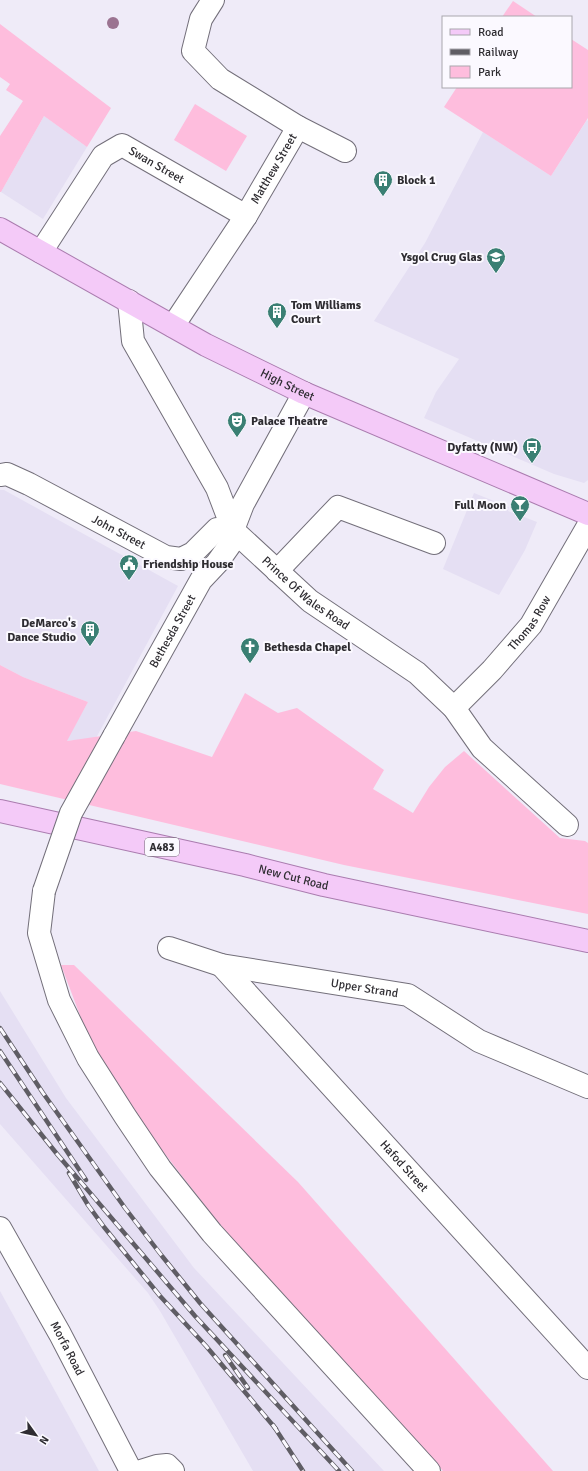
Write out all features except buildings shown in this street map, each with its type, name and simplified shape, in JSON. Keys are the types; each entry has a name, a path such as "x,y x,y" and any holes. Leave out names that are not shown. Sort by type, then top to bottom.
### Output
{"main road":[{"name":"High Street","path":"0,229 206,345 304,393 588,514"},
{"name":"New Cut Road","path":"0,811 245,865 324,885 588,941"}],"street":[{"name":"Matthew Street","path":"173,326 246,216 298,127 220,79 192,51 201,19 213,0"},
{"path":"298,127 345,151"},
{"name":"Swan Street","path":"41,252 103,156 122,145 246,216"},
{"name":"Prince Of Wales Road","path":"129,301 132,341 217,488 233,530 310,601 417,673 454,708 482,748 567,825"},
{"name":"Bethesda Street","path":"304,393 244,504 233,530 229,546 217,563 201,580 71,813 44,891 39,933 59,1000 88,1058 160,1168 212,1233 429,1471"},
{"name":"John Street","path":"0,475 7,474 29,484 166,557 181,559 193,553 217,529 233,530"},
{"path":"277,570 338,507 434,543"},
{"name":"Thomas Row","path":"454,708 492,670 531,625 588,526"},
{"name":"Upper Strand","path":"169,948 221,965 408,995 479,1041 588,1087"},
{"name":"Hafod Street","path":"221,965 588,1368"},
{"name":"Morfa Road","path":"0,1228 60,1334 131,1471"},
{"path":"141,1471 157,1466 167,1465 173,1471"}],"shaded area":[{"path":"44,116 87,147 43,219 1,192"},
{"name":"Ysgol Crug Glas","path":"587,120 588,480 584,483 554,474 424,418 436,392 459,359 374,321 425,243 483,132 551,176"},
{"path":"0,490 4,490 178,586 96,738 66,741 88,702 23,677 0,665"},
{"path":"474,493 509,507 508,511 537,522 525,550 499,595 443,569"},
{"path":"0,991 66,1098 194,1268 384,1471 253,1471 148,1293 0,1124"},
{"path":"0,1291 99,1471 0,1471"}],"green space":[{"path":"513,1 536,16 503,16"},
{"path":"0,24 111,108 87,147 44,116 1,192 0,136 23,101 6,90 10,84 0,77"},
{"path":"572,40 588,50 588,118 551,176 444,107 456,88 572,88"},
{"path":"195,104 247,136 226,171 174,140"},
{"path":"0,665 23,677 88,702 67,741 136,731 212,757 245,693 278,713 297,708 384,770 373,789 413,813 429,787 445,767 464,751 560,838 585,841 588,843 588,914 344,865 0,784"},
{"path":"61,965 74,965 298,1182 553,1471 443,1471 271,1284 213,1216 158,1145 90,1042"}],"railway":[{"path":"0,1028 43,1093 125,1208 162,1256 200,1303 352,1471"},
{"path":"0,1051 86,1180"},
{"path":"0,1083 57,1154 195,1316 339,1471"},
{"path":"69,1173 88,1205 104,1227 160,1296 206,1346 276,1429"},
{"path":"225,1355 248,1388"},
{"path":"273,1425 303,1471"}],"place":[{"name":"Block 1","path":"383,197"},
{"name":"Ysgol Crug Glas","path":"496,274"},
{"name":"Tom Williams Court","path":"277,329"},
{"name":"Palace Theatre","path":"237,438"},
{"name":"Dyfatty (NW)","path":"532,464"},
{"name":"Full Moon","path":"520,522"},
{"name":"Friendship House","path":"129,581"},
{"name":"DeMarco's Dance Studio","path":"90,647"},
{"name":"Bethesda Chapel","path":"250,664"}]}
